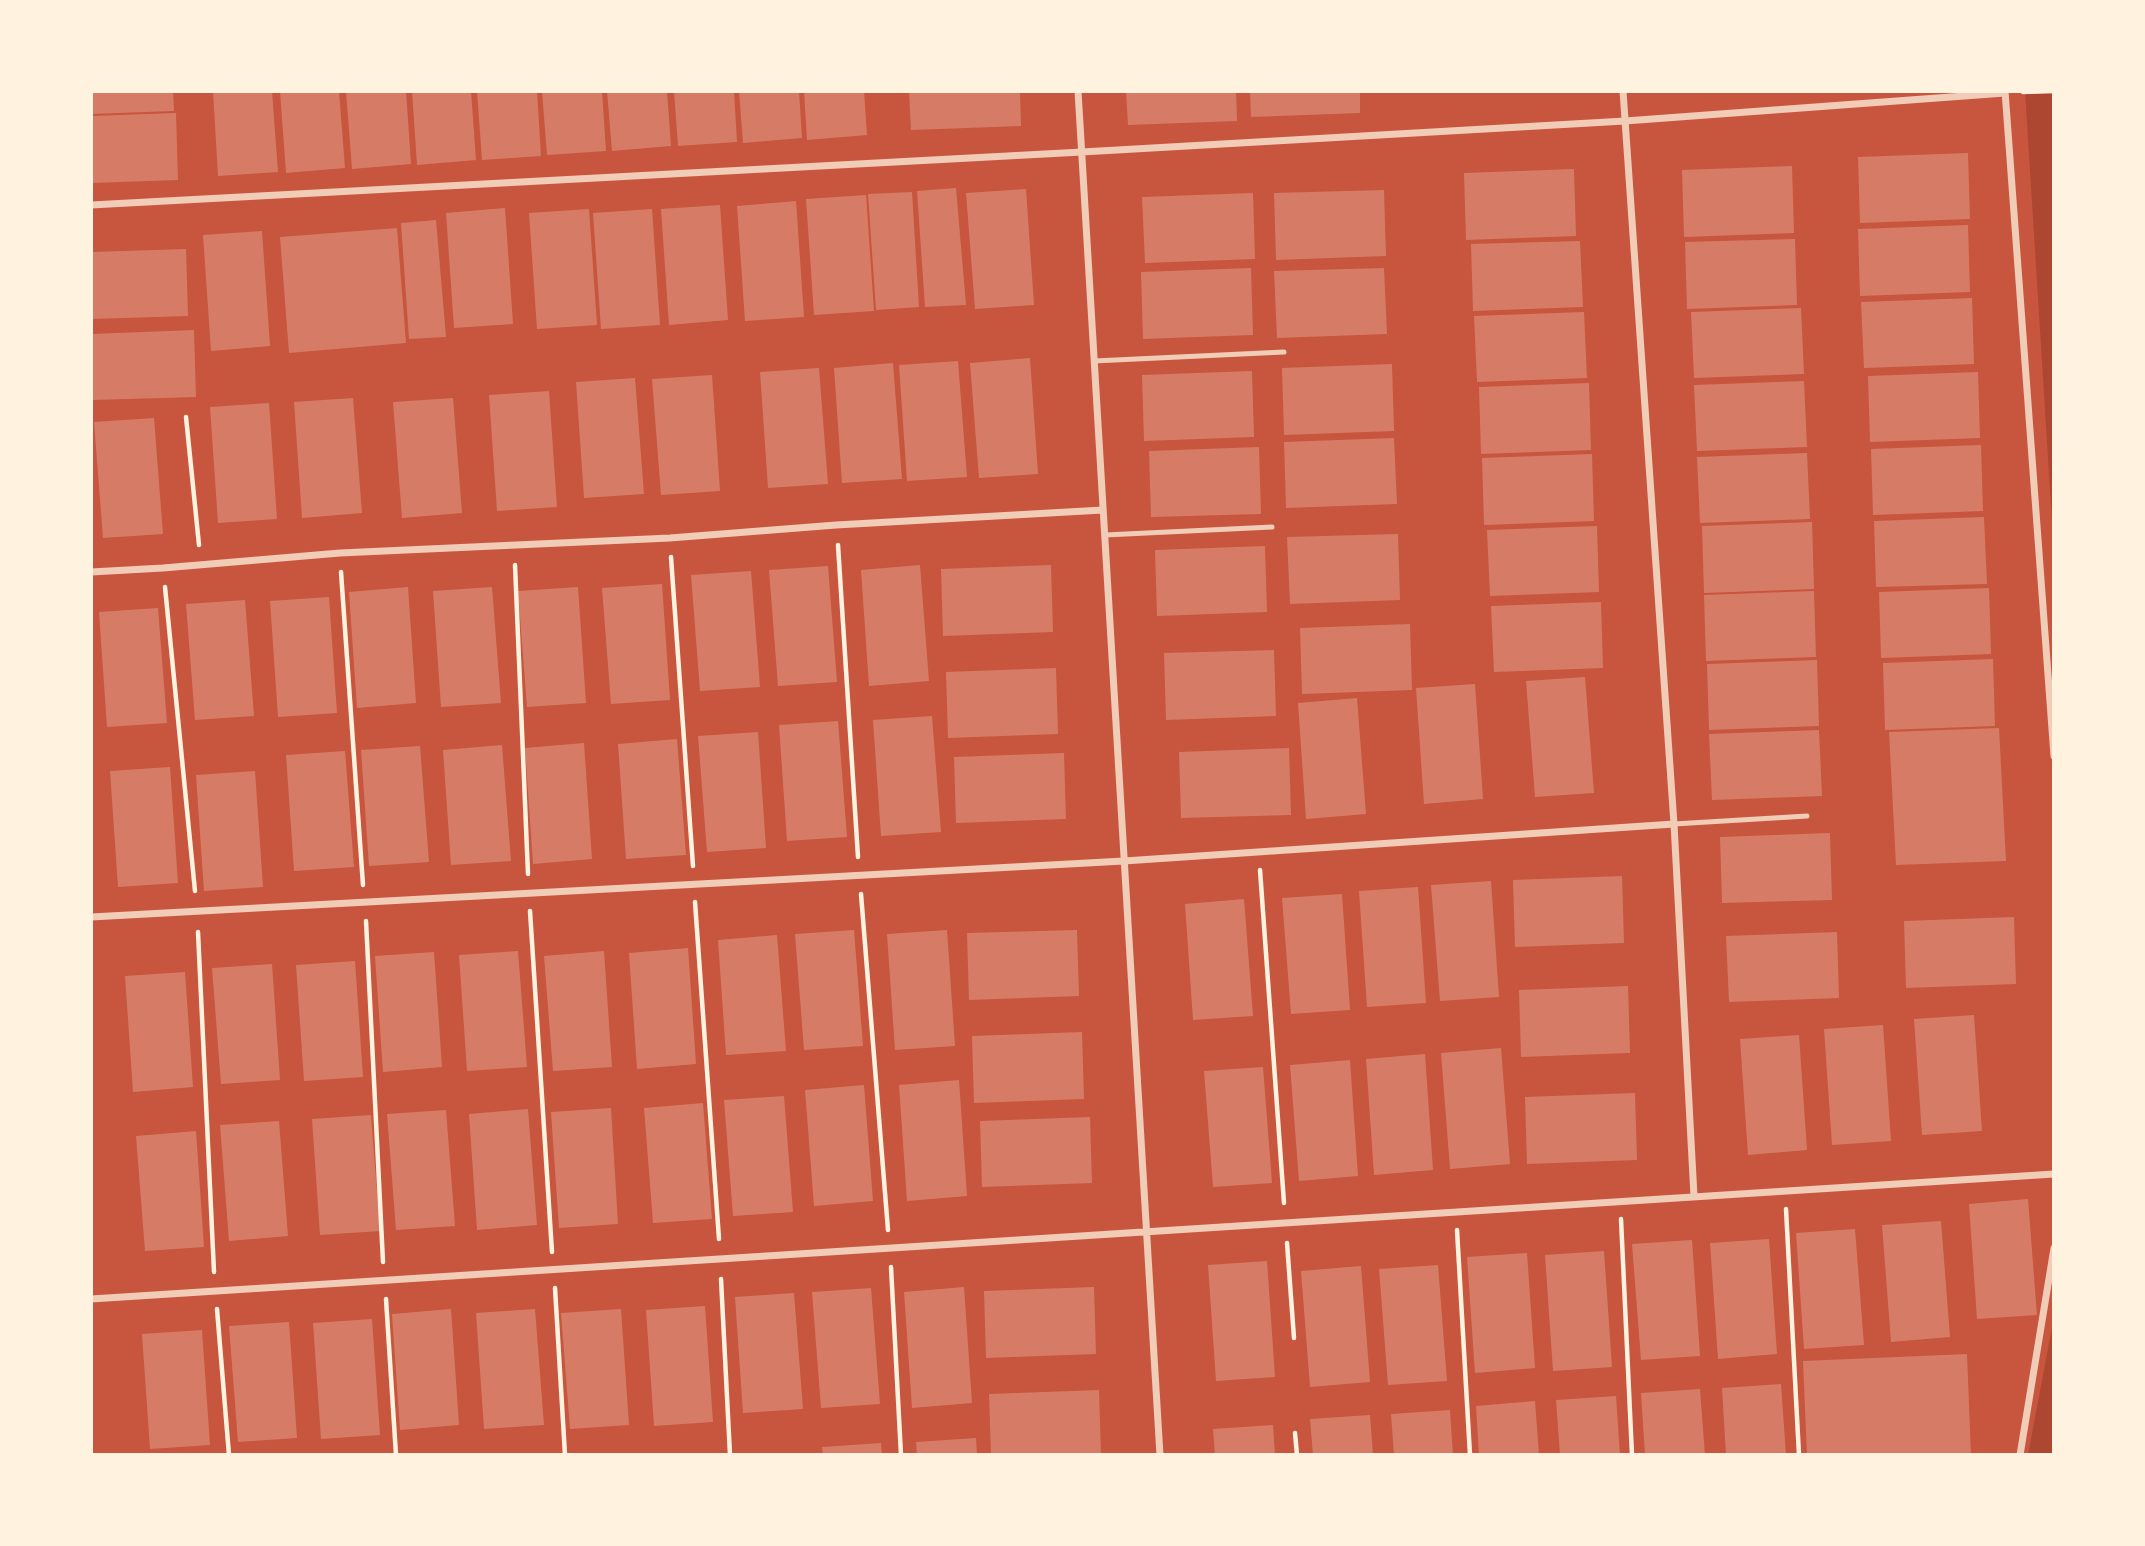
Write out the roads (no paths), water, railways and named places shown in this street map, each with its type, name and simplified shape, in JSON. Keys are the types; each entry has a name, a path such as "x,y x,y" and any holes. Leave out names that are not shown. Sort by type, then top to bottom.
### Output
{"street":[{"path":"1078,91 1160,1455"},
{"path":"1623,91 1674,824 1694,1196"},
{"path":"91,205 1625,121 2005,92 2054,756"},
{"path":"91,572 340,553 670,538 836,525 1103,510"},
{"path":"91,918 1124,861 1674,824"},
{"path":"91,1299 2054,1174"},
{"path":"2020,1455 2054,1248"}],"lane":[{"path":"1094,361 1284,352"},
{"path":"1105,535 1272,527"},
{"path":"1674,824 1807,816"}]}
